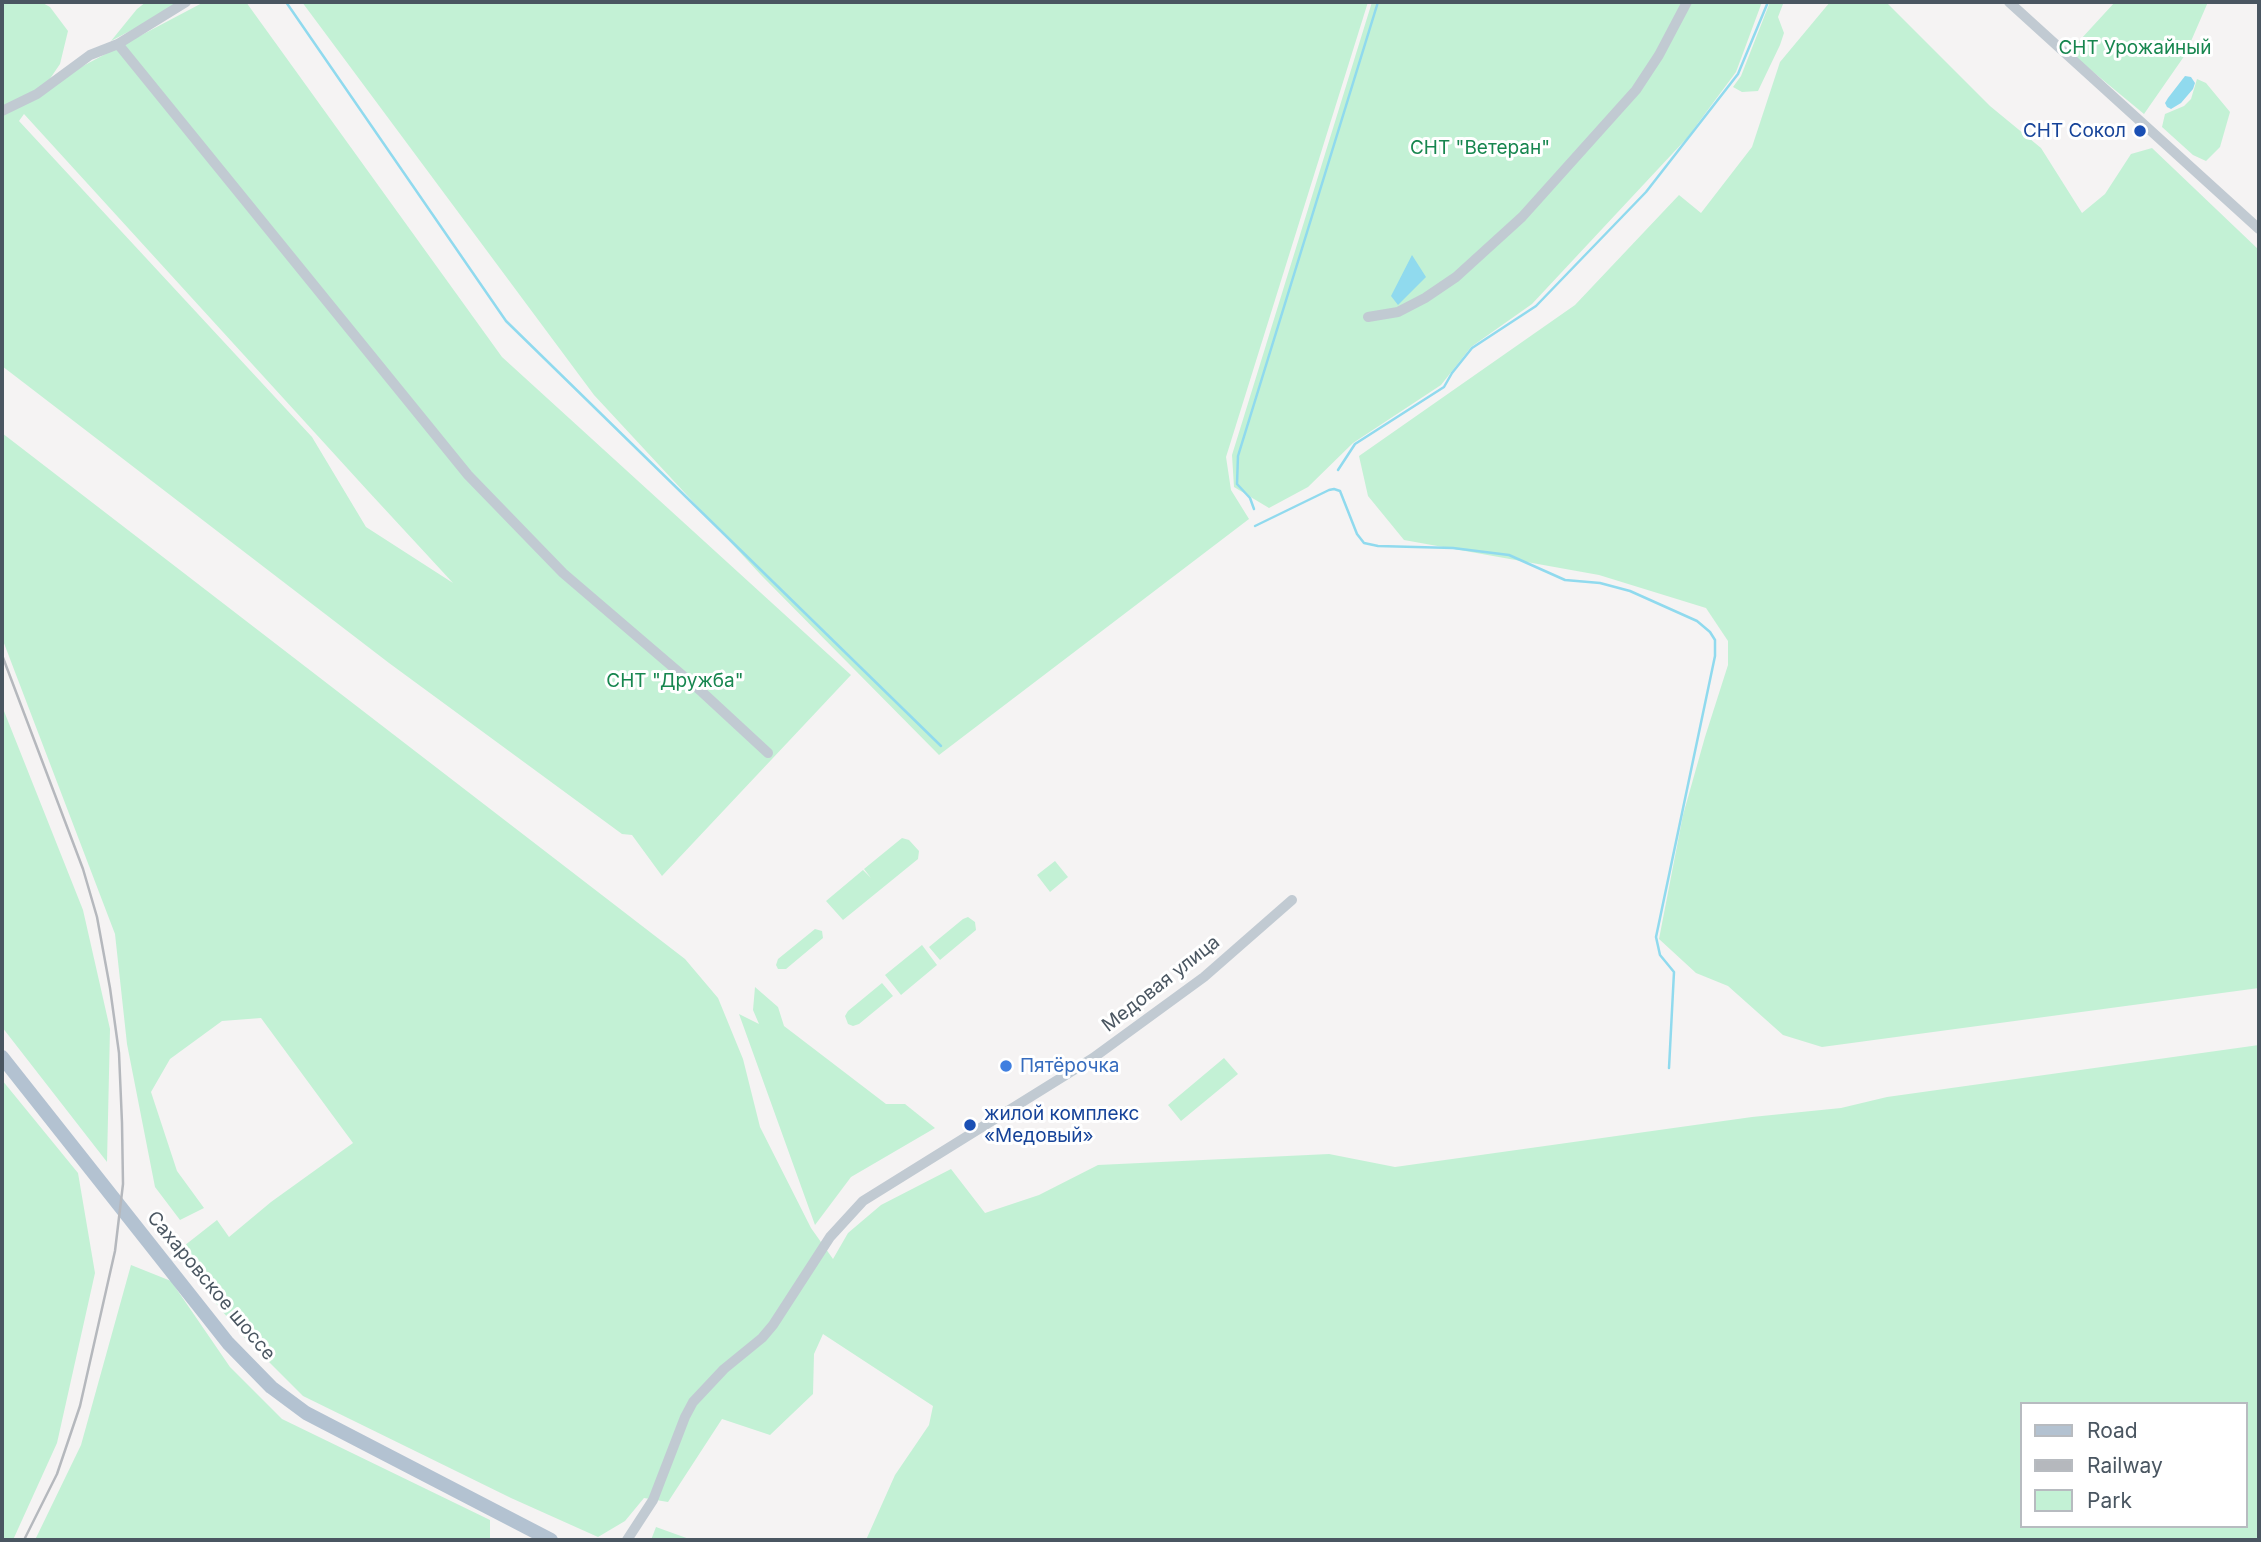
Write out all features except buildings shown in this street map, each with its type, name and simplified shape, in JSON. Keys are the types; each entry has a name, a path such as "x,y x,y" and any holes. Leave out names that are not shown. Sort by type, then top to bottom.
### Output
{"main road":[{"name":"Сахаровское шоссе","path":"2,1057 214,1325 271,1387 306,1413 551,1540"}],"street":[{"path":"2,111 37,93 90,55 118,44 187,2"},
{"path":"1368,317 1398,312 1425,298 1456,277 1522,217 1636,90 1659,55 1687,2"},
{"path":"2009,2 2259,229"},
{"path":"118,44 468,475 563,573 768,753"},
{"name":"Медовая улица","path":"627,1540 653,1500 693,1402 724,1369 762,1338 773,1325 846,1217 883,1187 1073,1071 1132,1030 1204,977 1292,900"}],"green space":[{"name":"СНТ \"Дружба\"","path":"2,2 41,2 50,7 68,31 60,64 45,86 204,2 246,2 502,357 851,675 662,876 632,835 622,834 389,663 2,366","holes":["24,114 453,583 366,527 312,437 19,121"]},
{"path":"146,2 185,2 111,41 137,9"},
{"path":"302,2 1368,2 1226,457 1231,490 1249,519 939,755 761,575 594,395"},
{"name":"СНТ \"Ветеран\"","path":"1372,2 1762,2 1736,72 1687,138 1532,304 1471,347 1441,385 1353,443 1308,487 1269,508 1234,487 1232,455"},
{"path":"1770,2 1786,2 1778,17 1784,33 1758,91 1742,92 1733,87 1741,76"},
{"path":"1830,2 1886,2 1990,106 2041,148 2082,213 2105,194 2131,154 2152,148 2259,250 2259,988 1822,1047 1783,1035 1728,986 1696,973 1659,939 1683,815 1728,665 1728,641 1706,608 1599,575 1404,540 1368,496 1359,456 1575,305 1679,195 1701,213 1752,147 1780,62"},
{"name":"СНТ Урожайный","path":"2115,2 2208,2 2185,55 2144,114 2069,52"},
{"path":"2197,79 2206,83 2230,112 2220,147 2206,161 2193,155 2162,127 2165,114 2184,106 2191,99"},
{"path":"2,433 685,959 718,998 743,1059 760,1127 811,1228 833,1259 848,1233 881,1205 951,1169 985,1213 1039,1195 1098,1165 1329,1154 1395,1167 1752,1117 1841,1108 1887,1097 2259,1045 2259,1540 866,1540 895,1475 929,1425 933,1406 823,1334 814,1354 813,1394 770,1435 722,1419 668,1502 644,1498 625,1521 598,1537 511,1498 303,1396 241,1334 175,1253 217,1220 229,1237 271,1202 353,1143 261,1018 222,1021 170,1059 151,1092 177,1171 204,1208 180,1220 155,1187 127,1044 115,934 2,638"},
{"path":"2,706 83,910 110,1029 107,1162 2,1027"},
{"path":"902,838 909,840 919,851 918,859 843,920 826,901 863,870 871,878 864,869"},
{"path":"1055,861 1068,877 1050,892 1037,875"},
{"path":"968,917 975,922 976,930 940,960 929,947"},
{"path":"815,929 822,931 823,938 786,969 778,969 778,959"},
{"path":"922,945 937,965 901,995 885,975"},
{"path":"882,983 893,996 859,1024 848,1024 845,1016 848,1011"},
{"path":"755,987 778,1007 784,1026 886,1104 905,1104 935,1128 851,1177 815,1225 739,1014 759,1024 753,1010"},
{"path":"1224,1058 1238,1074 1181,1121 1168,1105"},
{"path":"2,1080 78,1173 95,1273 57,1443 13,1540 2,1540"},
{"path":"131,1265 171,1281 230,1367 282,1419 490,1520 490,1540 35,1540 81,1445"},
{"path":"656,1527 692,1540 651,1540"}],"water":[{"path":"2185,76 2191,77 2195,83 2193,89 2181,103 2171,109 2167,107 2165,103"},
{"path":"1412,255 1426,277 1398,305 1391,296"}],"waterway":[{"path":"286,2 506,321 941,746"},
{"path":"1254,509 1250,498 1237,484 1238,456 1378,2"},
{"path":"1338,470 1355,444 1444,387 1472,348 1536,306 1646,192 1738,74 1768,2"},
{"path":"1255,526 1334,489 1340,491 1357,534 1364,543 1378,546 1453,548 1509,555 1565,580 1600,583 1630,591 1697,621 1710,632 1715,640 1715,656 1656,937 1660,955 1674,972 1669,1068"}],"railway":[{"path":"2,655 83,869 97,917 119,1053 122,1123 123,1184 115,1251 80,1406 57,1474 24,1540"}],"place":[{"name":"СНТ Сокол","path":"2140,131"},
{"name":"Пятёрочка","path":"1006,1066"},
{"name":"жилой комплекс «Медовый»","path":"970,1125"}]}
